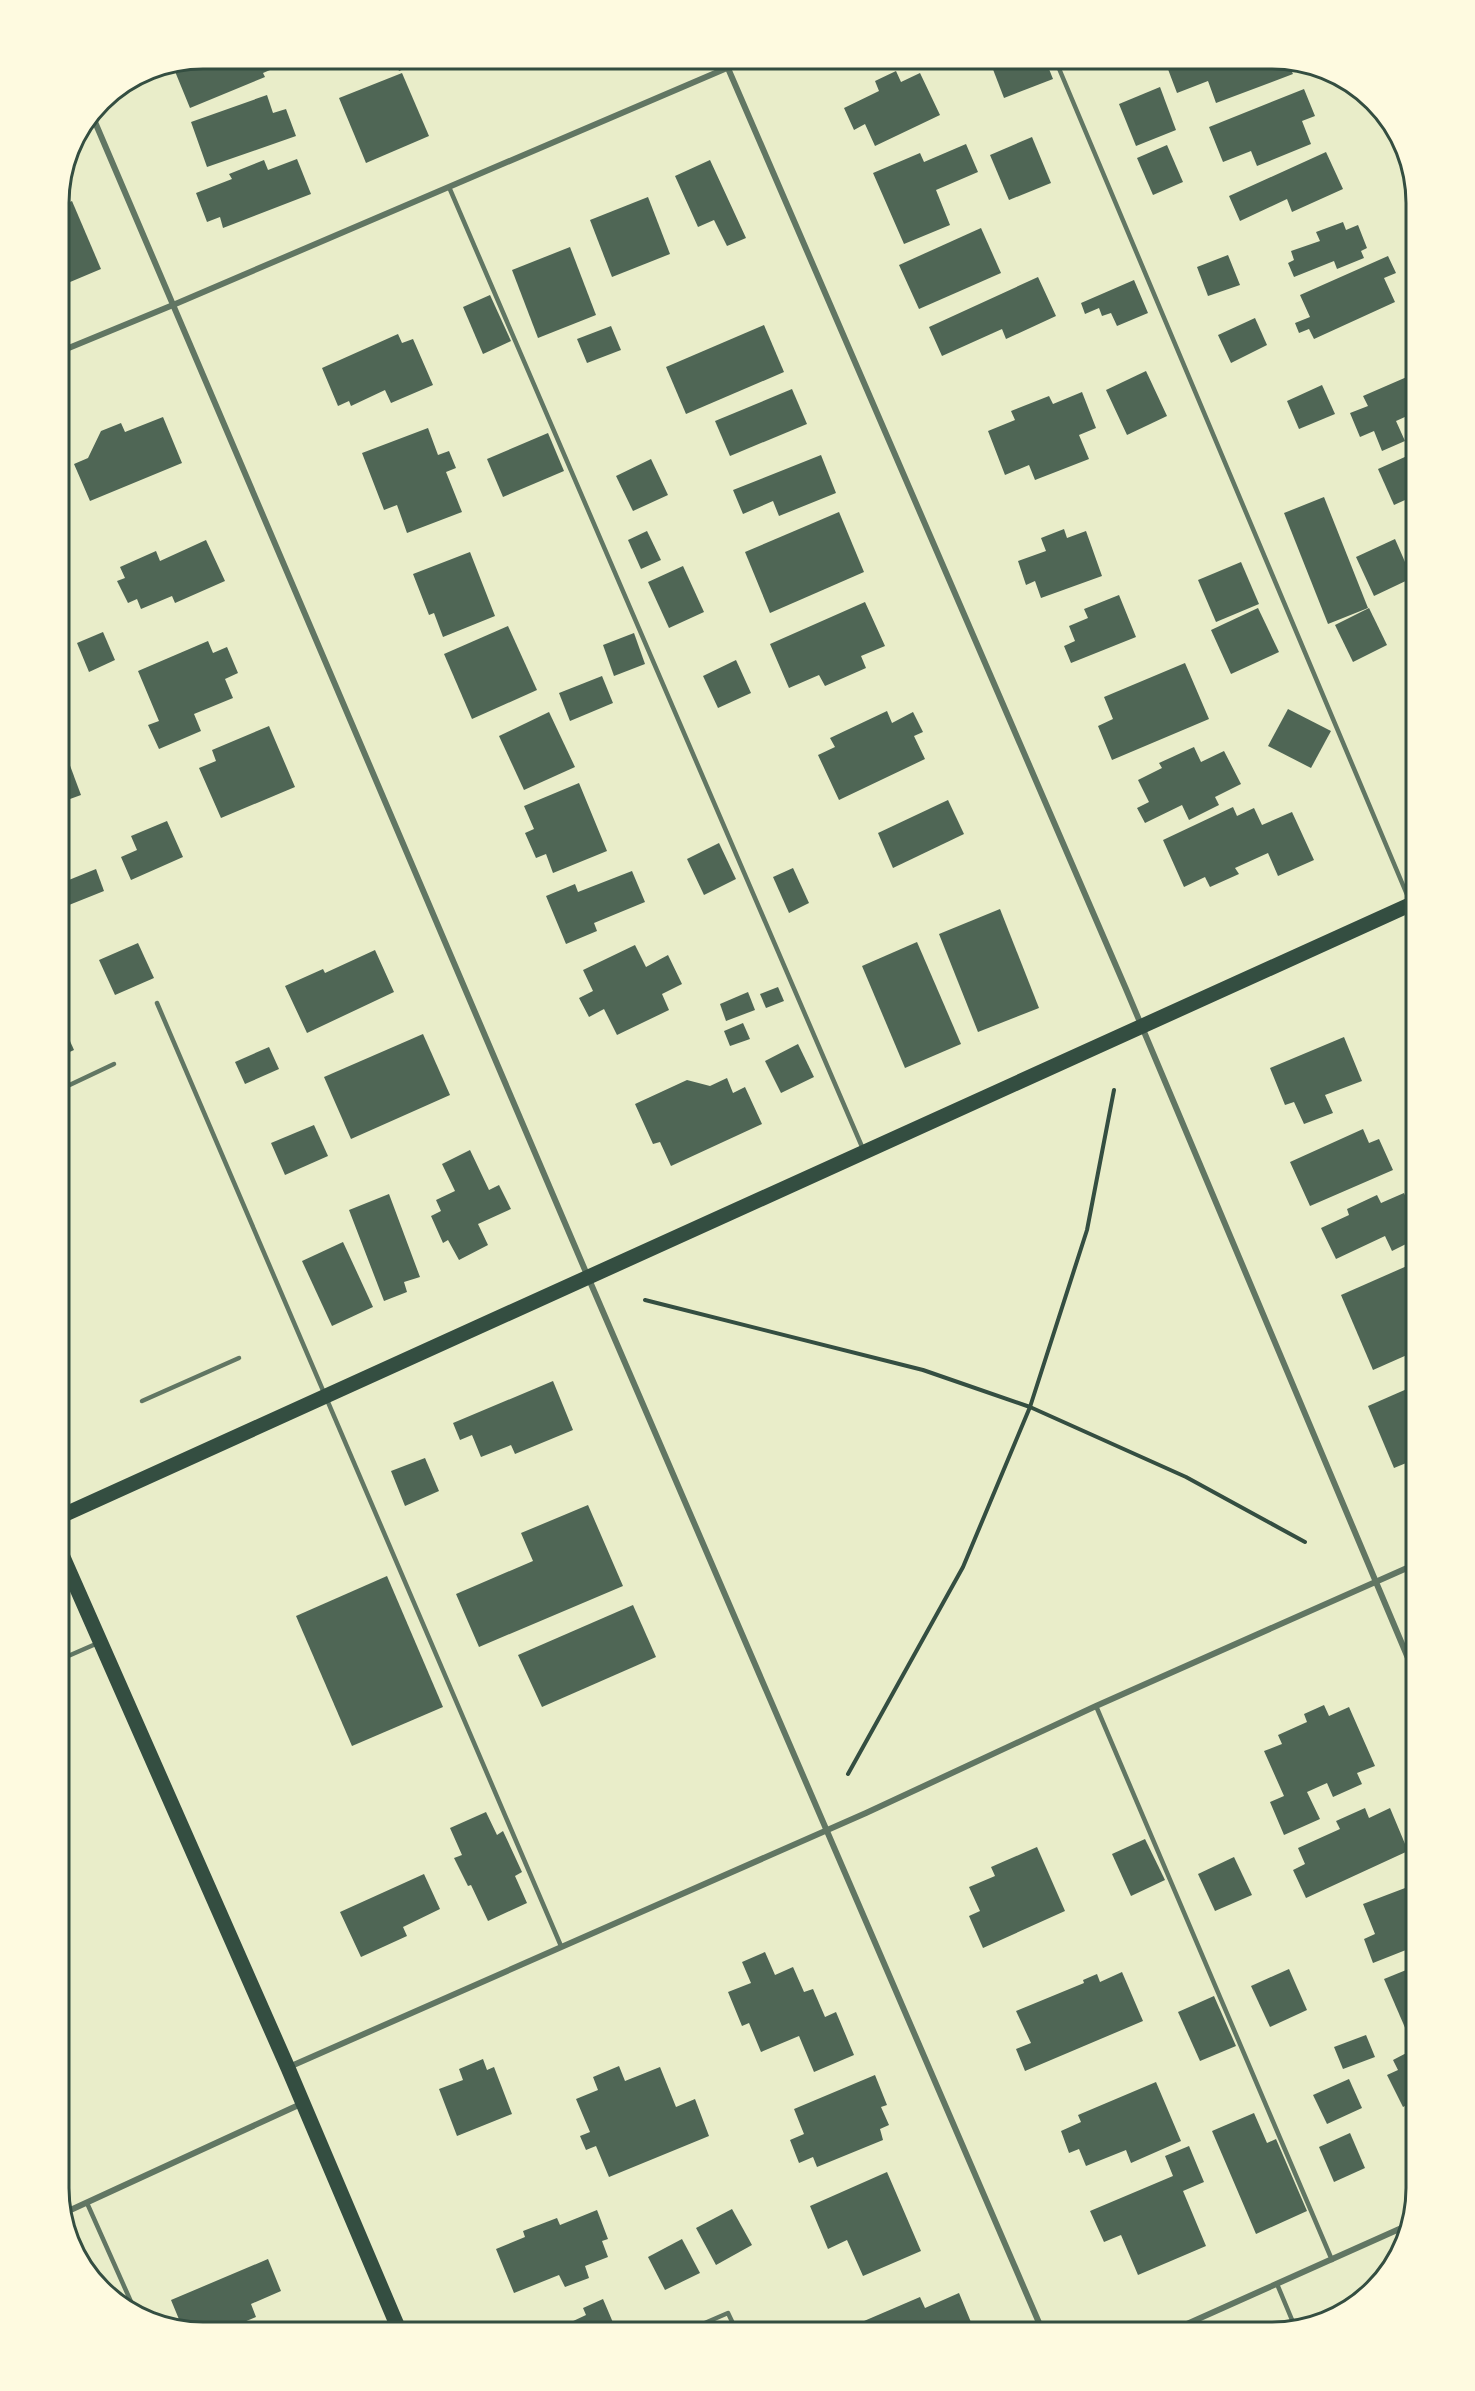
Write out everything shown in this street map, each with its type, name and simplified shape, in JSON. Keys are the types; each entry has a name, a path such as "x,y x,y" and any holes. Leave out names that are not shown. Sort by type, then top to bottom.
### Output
{"main road":[{"path":"69,1512 1142,1026 1406,911"},
{"path":"69,1571 288,2068 396,2322"}],"street":[{"path":"69,348 723,69"},
{"path":"729,69 1142,1026 1406,1654"},
{"path":"96,123 588,1277 1039,2322"},
{"path":"288,2068 826,1830 1096,1706 1406,1569"},
{"path":"71,2210 303,2103"},
{"path":"1191,2322 1399,2229"}],"lane":[{"path":"1059,69 1406,886"},
{"path":"449,187 864,1152"},
{"path":"157,1003 561,1946"},
{"path":"69,1085 114,1064"},
{"path":"142,1401 239,1358"},
{"path":"69,1656 100,1642"},
{"path":"1096,1706 1332,2260"},
{"path":"87,2203 130,2300"},
{"path":"1276,2284 1292,2320"},
{"path":"707,2322 728,2313 732,2322"}],"path":[{"path":"848,1774 963,1567 1030,1407 1087,1230 1114,1089"},
{"path":"645,1300 923,1370 1030,1407 1186,1477 1305,1542"}],"building":[{"path":"194,69 272,69 263,73 265,77 190,108 175,72"},
{"path":"993,69 1049,69 1053,79 1004,98"},
{"path":"1168,69 1281,69 1291,71 1293,74 1216,103 1208,81 1177,93"},
{"path":"896,71 901,82 920,73 940,115 875,146 865,124 854,130 844,108 879,91 875,81"},
{"path":"402,73 429,136 366,163 339,98"},
{"path":"1160,87 1176,130 1136,146 1119,104"},
{"path":"1304,89 1315,116 1302,121 1311,144 1257,166 1251,151 1223,162 1209,127"},
{"path":"267,95 273,113 286,109 296,136 207,167 191,122"},
{"path":"1032,137 1051,183 1009,200 990,155"},
{"path":"966,144 978,172 936,190 950,225 904,244 873,173 920,153 924,162"},
{"path":"1167,145 1183,182 1153,195 1137,158"},
{"path":"1326,152 1343,189 1292,212 1287,199 1240,221 1229,196"},
{"path":"297,159 311,194 223,228 220,217 207,222 196,193 232,179 229,174 264,160 268,170"},
{"path":"710,160 746,238 727,246 714,220 698,227 675,176"},
{"path":"648,197 670,254 612,277 590,220"},
{"path":"72,201 101,269 69,282 69,202"},
{"path":"1343,222 1346,230 1358,225 1367,248 1361,251 1364,258 1337,269 1334,261 1294,277 1288,263 1294,260 1291,251 1320,241 1316,232"},
{"path":"981,228 1001,273 919,309 899,265"},
{"path":"570,247 596,315 538,338 512,270"},
{"path":"1228,255 1240,285 1208,296 1197,267"},
{"path":"1388,256 1396,273 1384,278 1395,302 1314,339 1309,329 1299,333 1295,323 1310,317 1300,295"},
{"path":"1038,277 1056,316 1006,339 1002,329 942,356 929,327"},
{"path":"1134,280 1148,313 1117,326 1111,313 1102,316 1099,308 1085,314 1081,303"},
{"path":"490,295 511,341 483,354 463,307"},
{"path":"1255,318 1267,345 1231,363 1218,335"},
{"path":"764,325 784,372 686,414 666,367"},
{"path":"611,326 621,350 587,363 577,339"},
{"path":"398,334 402,343 413,339 433,385 391,403 385,390 351,406 349,401 338,406 322,368"},
{"path":"1146,371 1167,416 1127,435 1106,390"},
{"path":"1406,377 1406,416 1396,421 1405,441 1382,451 1374,431 1360,437 1350,413 1368,406 1363,396"},
{"path":"1322,385 1335,414 1299,429 1287,401"},
{"path":"792,389 807,424 730,456 715,421"},
{"path":"1082,392 1096,428 1079,435 1089,459 1035,480 1029,465 1005,475 988,431 1015,420 1011,411 1049,396 1053,404"},
{"path":"163,417 182,463 90,501 74,464 88,458 101,431 121,423 125,432"},
{"path":"428,428 438,455 449,451 456,468 446,472 462,512 407,533 397,505 384,510 362,453"},
{"path":"548,433 564,471 503,497 487,459"},
{"path":"821,455 836,493 779,516 773,501 743,514 733,490"},
{"path":"1406,456 1406,500 1394,505 1378,469"},
{"path":"651,459 668,495 633,511 616,476"},
{"path":"1324,497 1368,608 1328,624 1284,513"},
{"path":"839,512 864,572 770,613 745,552"},
{"path":"1064,529 1067,538 1086,531 1102,576 1041,598 1035,581 1026,585 1018,561 1046,551 1041,538"},
{"path":"647,531 661,560 641,569 628,540"},
{"path":"1395,539 1406,564 1406,581 1374,596 1356,557"},
{"path":"206,540 225,581 175,603 172,596 141,609 137,599 128,603 117,581 125,578 120,567 156,551 160,561"},
{"path":"470,552 495,616 443,637 434,613 429,615 413,574"},
{"path":"1241,562 1259,604 1216,622 1198,580"},
{"path":"683,566 704,612 669,628 648,582"},
{"path":"1119,595 1136,637 1071,663 1064,646 1075,641 1069,626 1088,618 1084,609"},
{"path":"865,602 885,646 861,656 866,668 825,686 819,675 789,688 770,644"},
{"path":"1258,608 1279,652 1231,674 1211,630"},
{"path":"1369,608 1387,645 1353,662 1335,625"},
{"path":"508,626 537,690 472,719 444,654"},
{"path":"103,632 115,660 89,672 77,643"},
{"path":"634,633 645,664 614,676 603,645"},
{"path":"208,641 213,653 227,647 238,673 225,679 233,698 194,714 201,731 159,749 148,725 159,721 138,671"},
{"path":"736,660 751,693 718,708 703,676"},
{"path":"1185,663 1209,719 1112,760 1098,726 1113,719 1104,697"},
{"path":"602,676 613,703 570,721 559,693"},
{"path":"1288,709 1331,731 1311,768 1268,746"},
{"path":"887,711 892,723 913,712 923,732 914,736 925,759 839,800 818,755 835,747 830,738"},
{"path":"549,712 575,767 524,790 499,736"},
{"path":"269,726 295,787 221,818 199,768 216,761 212,750"},
{"path":"1194,747 1201,762 1224,751 1241,784 1215,797 1219,805 1189,820 1182,805 1145,823 1137,808 1149,802 1138,780 1162,768 1159,763"},
{"path":"69,763 81,795 69,799"},
{"path":"579,783 607,851 553,873 546,854 536,858 525,833 534,829 524,806"},
{"path":"948,800 964,834 893,868 878,833"},
{"path":"1233,807 1237,816 1254,808 1262,825 1292,812 1314,860 1278,876 1268,853 1235,868 1239,874 1210,887 1205,877 1184,887 1163,840"},
{"path":"167,821 183,857 131,880 121,857 137,850 131,836"},
{"path":"719,843 736,879 704,895 687,859"},
{"path":"793,868 809,903 789,913 773,877"},
{"path":"96,869 104,891 69,905 69,880"},
{"path":"632,871 645,902 594,923 597,931 566,944 546,896 575,884 578,892"},
{"path":"1000,909 1039,1008 978,1032 939,934"},
{"path":"917,942 961,1044 905,1068 862,966"},
{"path":"138,943 154,978 115,995 99,960"},
{"path":"635,945 646,967 668,955 682,984 662,994 669,1010 617,1035 604,1009 589,1017 579,998 593,991 583,970"},
{"path":"375,950 394,992 307,1033 285,986 323,969 325,973"},
{"path":"778,987 784,1001 766,1008 760,994"},
{"path":"748,992 755,1010 726,1021 720,1004"},
{"path":"743,1023 750,1039 730,1046 724,1031"},
{"path":"423,1034 450,1095 351,1139 324,1077"},
{"path":"1344,1037 1362,1081 1325,1095 1333,1113 1304,1124 1294,1102 1285,1105 1270,1068"},
{"path":"69,1039 74,1050 69,1052"},
{"path":"798,1044 814,1077 781,1093 765,1061"},
{"path":"269,1047 279,1069 245,1084 235,1062"},
{"path":"727,1078 733,1093 745,1087 762,1124 671,1166 660,1142 653,1144 635,1104 687,1080 710,1086"},
{"path":"314,1125 328,1156 285,1175 271,1143"},
{"path":"1363,1129 1369,1143 1379,1139 1393,1170 1310,1206 1290,1162"},
{"path":"470,1150 489,1190 499,1185 511,1209 478,1224 488,1245 459,1260 448,1240 443,1243 431,1216 441,1211 436,1200 455,1191 442,1164"},
{"path":"1404,1193 1406,1198 1406,1244 1392,1251 1385,1236 1336,1259 1321,1228 1349,1215 1347,1209 1377,1195 1381,1203"},
{"path":"389,1194 420,1277 404,1282 407,1292 384,1301 349,1210"},
{"path":"343,1242 373,1307 332,1326 302,1261"},
{"path":"1406,1266 1406,1355 1373,1370 1341,1295"},
{"path":"553,1381 573,1430 515,1454 511,1445 481,1457 472,1435 460,1440 453,1423"},
{"path":"1406,1389 1406,1463 1394,1468 1368,1406"},
{"path":"425,1458 439,1491 405,1506 391,1471"},
{"path":"588,1505 623,1586 479,1647 456,1594 533,1561 521,1533"},
{"path":"387,1576 443,1707 352,1746 296,1616"},
{"path":"633,1605 656,1657 542,1707 518,1655"},
{"path":"1324,1705 1329,1716 1349,1707 1375,1766 1357,1773 1362,1784 1333,1797 1327,1783 1307,1792 1320,1819 1284,1835 1270,1802 1284,1796 1264,1751 1282,1744 1278,1735 1307,1722 1304,1714"},
{"path":"1365,1808 1369,1818 1390,1808 1406,1846 1406,1852 1306,1898 1293,1870 1305,1864 1298,1848 1340,1829 1336,1821"},
{"path":"486,1812 497,1835 503,1831 522,1872 515,1876 527,1903 488,1921 471,1885 468,1886 454,1858 462,1855 450,1828"},
{"path":"1145,1839 1165,1880 1131,1896 1112,1854"},
{"path":"1037,1847 1065,1911 983,1948 969,1916 980,1911 969,1887 995,1876 991,1867"},
{"path":"1234,1857 1252,1895 1215,1911 1198,1874"},
{"path":"424,1874 440,1909 403,1927 407,1936 361,1957 340,1912"},
{"path":"1406,1888 1406,1950 1373,1963 1364,1939 1375,1934 1363,1904"},
{"path":"765,1952 775,1975 793,1967 804,1992 813,1989 825,2017 836,2012 854,2055 814,2072 799,2036 761,2052 749,2023 742,2026 728,1992 751,1983 742,1962"},
{"path":"1289,1969 1307,2010 1270,2027 1251,1986"},
{"path":"1406,1970 1406,2030 1384,1979"},
{"path":"1122,1972 1143,2021 1025,2071 1016,2049 1031,2043 1016,2011 1084,1983 1083,1980 1097,1974 1100,1982"},
{"path":"1214,1996 1236,2046 1200,2061 1178,2012"},
{"path":"1366,2035 1375,2057 1343,2069 1334,2047"},
{"path":"1406,2053 1406,2105 1403,2107 1387,2075 1398,2070 1393,2060"},
{"path":"483,2059 487,2070 494,2067 512,2114 457,2136 439,2089 463,2080 459,2069"},
{"path":"619,2066 625,2081 660,2067 676,2107 695,2099 709,2136 609,2177 596,2146 586,2150 580,2136 590,2132 576,2099 598,2090 593,2077"},
{"path":"875,2075 887,2105 881,2107 889,2125 880,2129 883,2140 817,2167 813,2157 799,2163 790,2140 804,2134 794,2109"},
{"path":"1349,2079 1362,2108 1327,2124 1313,2095"},
{"path":"1156,2082 1181,2141 1131,2163 1126,2150 1086,2166 1079,2149 1069,2153 1061,2131 1081,2122 1078,2115"},
{"path":"1254,2113 1267,2143 1276,2139 1307,2211 1256,2234 1212,2131"},
{"path":"1350,2133 1365,2168 1334,2182 1319,2147"},
{"path":"1189,2146 1204,2182 1183,2191 1206,2246 1138,2275 1121,2235 1104,2242 1090,2211 1173,2176 1165,2156"},
{"path":"887,2172 921,2251 863,2276 847,2240 828,2249 810,2206"},
{"path":"732,2209 752,2245 716,2265 696,2228"},
{"path":"597,2210 608,2239 602,2241 608,2257 585,2266 589,2278 565,2287 559,2275 514,2293 496,2249 525,2237 523,2231 557,2218 560,2225"},
{"path":"682,2239 700,2273 665,2290 648,2257"},
{"path":"268,2259 281,2291 251,2304 256,2317 244,2322 194,2322 179,2319 171,2300"},
{"path":"959,2293 971,2322 864,2321 920,2297 925,2308"},
{"path":"603,2299 613,2322 571,2322 586,2315 583,2308"}]}
